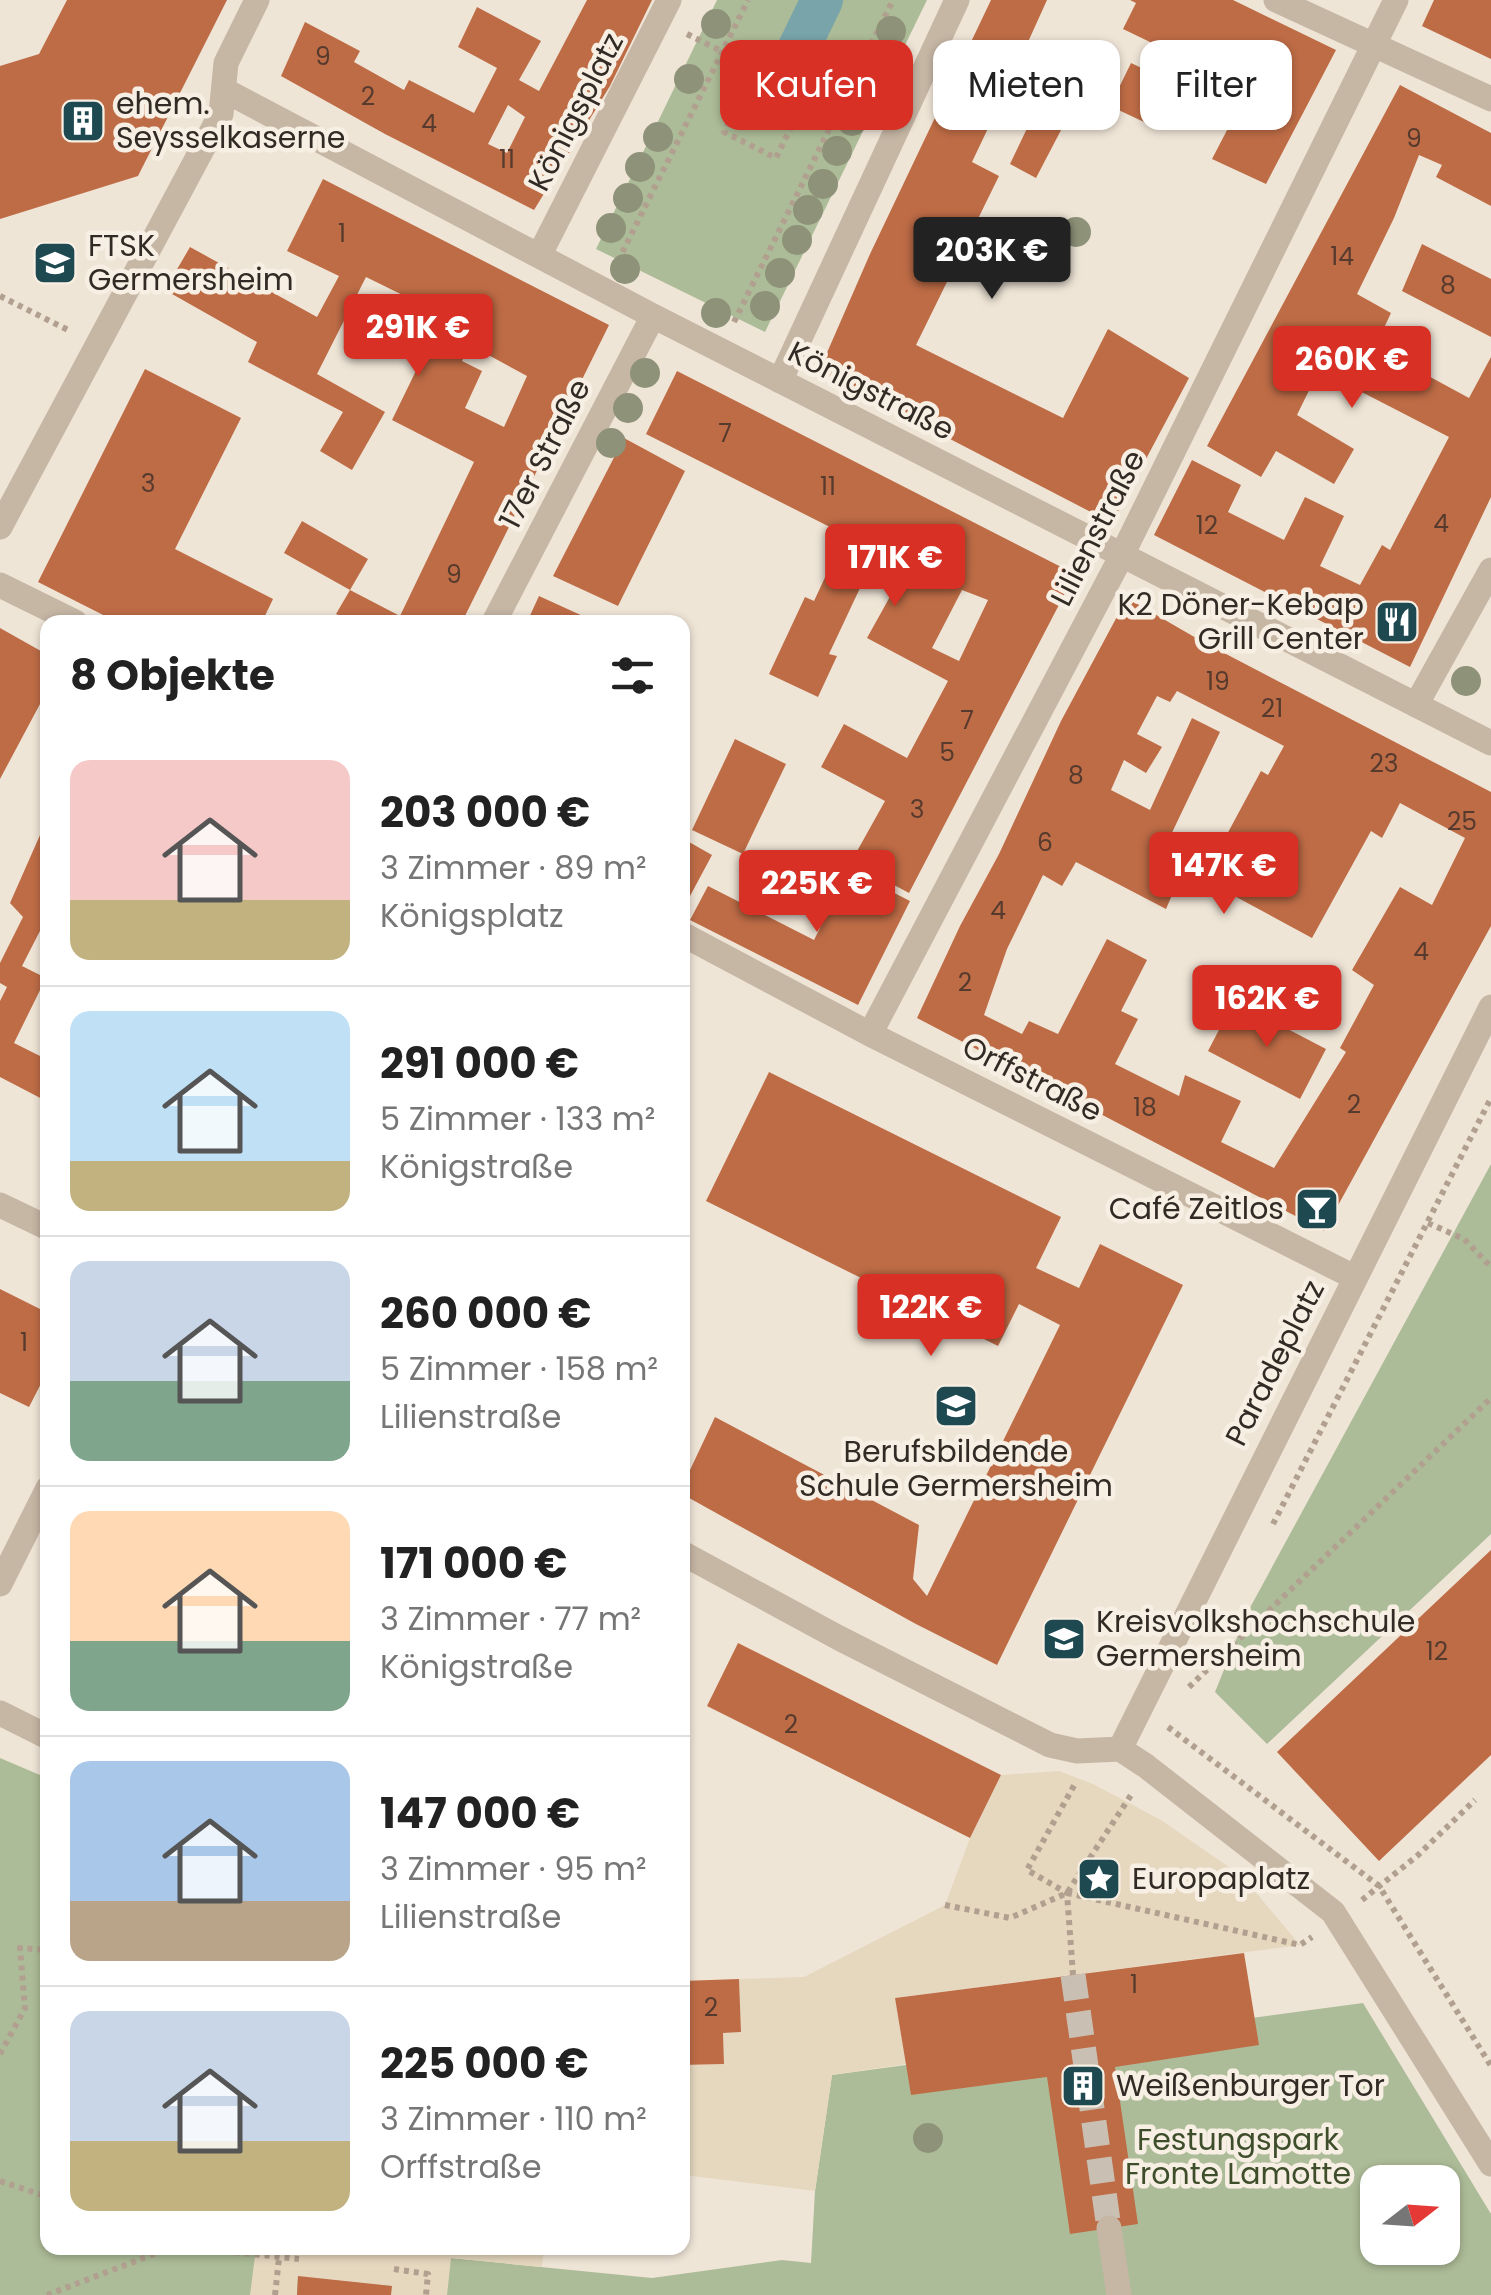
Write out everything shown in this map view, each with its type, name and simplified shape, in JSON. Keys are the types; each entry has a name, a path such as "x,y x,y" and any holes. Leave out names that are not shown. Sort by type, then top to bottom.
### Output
{"street":[{"path":"0,527 221,114 226,63 258,0"},
{"path":"780,381 957,0"},
{"path":"1276,0 1491,99"},
{"name":"Lilienstraße","path":"870,1034 1122,555 1396,0"},
{"name":"Königsplatz","path":"540,254 664,10"},
{"name":"Königstraße","path":"224,90 653,316 1491,743"},
{"name":"17er Straße","path":"498,615 653,316"},
{"path":"1416,705 1491,570"},
{"path":"0,586 60,615"},
{"name":"Orffstraße","path":"690,938 870,1034 1354,1277"},
{"name":"Paradeplatz","path":"1120,1749 1491,1007"},
{"path":"0,1205 40,1224"},
{"path":"0,1584 40,1504"},
{"path":"690,1557 1050,1745 1077,1752 1120,1749 1146,1766 1321,1899 1340,1920 1491,2164"},
{"path":"0,1713 40,1733"},
{"path":"1109,2228 1119,2295"}],"path":[{"path":"728,40 748,0"},
{"path":"874,40 894,0"},
{"path":"664,10 720,50"},
{"path":"604,289 720,55"},
{"path":"725,130 776,158 790,130"},
{"path":"720,350 829,130"},
{"path":"881,130 894,136"},
{"path":"0,296 97,344"},
{"path":"1268,1533 1491,1098"},
{"path":"1428,1223 1464,1238 1491,1267"},
{"path":"1188,1688 1491,1398"},
{"path":"1182,1701 1206,1654"},
{"path":"1146,1766 1175,1714"},
{"path":"1078,1777 1027,1870 1066,1893 1300,1945 1340,1920 1417,1856 1475,1800"},
{"path":"945,1906 1010,1918 1066,1893 1126,1804"},
{"path":"1066,1893 1073,1975"},
{"path":"0,2054 25,2008 20,1948 40,1949"},
{"path":"0,2180 40,2193"},
{"path":"47,2295 152,2255"},
{"path":"254,2255 299,2259"},
{"path":"274,2295 279,2258"},
{"path":"394,2269 428,2274 426,2295"}],"green space":[{"path":"717,0 927,0 907,40 720,40 720,130 864,130 765,332 596,249"},
{"path":"1491,1164 1491,1534 1267,1744 1215,1692 1246,1615"},
{"name":"Festungspark Fronte Lamotte","path":"0,1758 40,1775 40,2255 434,2255 652,2278 782,2260 811,2263 815,2191 832,2075 1363,2003 1491,2214 1491,2295 0,2295"}],"shaded area":[{"path":"1059,1771 1093,1784 1161,1820 1226,1865 1258,1895 1300,1945 895,1998 906,2064 832,2075 815,2191 690,2176 690,2065 724,2064 723,2033 741,2032 739,1979 804,1977 945,1905 970,1838 1001,1775"},
{"path":"255,2255 543,2255 542,2267 451,2258 447,2295 391,2295 391,2286 298,2277 297,2295 250,2295"}],"building":[{"name":"ehem. Seysselkaserne","path":"67,0 227,0 138,176 0,219 0,66 39,54"},
{"path":"587,0 652,0 610,86 534,210 281,76 305,22 360,51 354,62 404,90 409,80 474,113 497,68 458,47 477,7 541,41 519,80 539,91","holes":["508,105 525,117 507,153 488,144"]},
{"path":"991,0 1047,0 1029,40 972,40"},
{"path":"1130,0 1233,0 1336,50 1266,184 1212,159 1227,130 1292,130 1292,40 1146,40 1123,29 1136,3"},
{"path":"1434,0 1491,0 1491,59 1422,26"},
{"path":"1131,63 1140,67 1140,120 1120,111 1120,86"},
{"path":"1400,85 1491,133 1491,206 1436,177 1442,165 1419,155 1357,294 1391,313 1375,347 1469,398 1491,357 1491,497 1410,667 1154,535 1192,460 1241,485 1228,512 1284,540 1305,497 1344,516 1320,566 1360,585 1382,545 1390,550 1449,437 1319,370 1297,415 1354,449 1334,484 1276,451 1261,477 1207,446"},
{"path":"933,122 933,130 987,130 972,162 999,176 916,345 1063,418 1108,329 1189,378 1112,523 819,371"},
{"path":"1026,130 1061,130 1036,178 1010,164"},
{"path":"323,179 609,325 465,615 400,615 474,462 392,420 429,344 437,348 445,333 414,321 423,305 366,277 317,374 385,412 352,470 320,451 343,412 248,362 257,342 165,290 190,247 317,317 339,276 287,251","holes":["470,345 527,376 504,427 465,408 482,371 462,361"]},
{"path":"1422,244 1491,279 1491,337 1402,291"},
{"path":"145,369 241,418 175,549 273,599 265,615 103,615 38,582"},
{"path":"677,371 1075,574 909,893 851,862 885,801 821,767 844,724 907,758 948,681 867,638 907,566 646,434","holes":["962,590 988,600 959,661 932,648"]},
{"path":"624,438 685,471 618,606 553,576"},
{"path":"302,521 368,559 350,590 284,553"},
{"path":"835,556 868,571 829,654 837,656 818,697 769,674 805,597 814,601"},
{"path":"350,590 398,615 336,614"},
{"path":"539,596 581,615 530,615"},
{"path":"1127,598 1203,642 1491,792 1491,926 1324,1231 917,1018 1061,721","holes":["1177,691 1284,746 1268,775 1261,771 1203,879 1312,938 1371,831 1382,838 1400,803 1465,838 1432,905 1400,887 1352,970 1374,985 1340,1048 1346,1052 1274,1168 1221,1142 1241,1101 1185,1075 1179,1096 1115,1064 1138,1019 1121,1011 1147,960 1107,939 1058,1034 1029,1021 1022,1034 984,1015 1007,949 1043,875 1062,886 1076,862 1166,909 1181,874 1158,862 1220,732 1192,718 1150,810 1111,790 1124,760 1146,773 1162,747 1137,734 1157,696 1170,702"]},
{"path":"0,628 40,650 40,704 0,779"},
{"path":"735,739 786,764 743,854 692,830"},
{"path":"40,835 40,931 22,966 40,975 40,990 14,1043 40,1056 40,1098 0,1077 0,1001 7,987 0,983 0,963 23,917 10,903"},
{"path":"690,843 712,855 690,896"},
{"path":"849,870 910,901 858,1005 690,920 708,886 814,940"},
{"path":"1234,1001 1326,1049 1300,1099 1208,1051"},
{"path":"769,1072 1061,1217 1036,1268 1079,1288 1100,1244 1183,1285 997,1665 690,1498 690,1470 715,1417 919,1525 913,1579 927,1596 1060,1325 1019,1304 998,1346 706,1201"},
{"path":"0,1289 40,1309 40,1386 29,1407 0,1393"},
{"path":"1491,1550 1491,1755 1379,1861 1277,1752"},
{"path":"738,1643 1001,1775 970,1838 707,1706"},
{"name":"Weißenburger Tor","path":"1244,1953 1259,2045 1115,2067 1138,2224 1070,2234 1047,2077 911,2095 895,1998"},
{"path":"739,1979 741,2032 723,2033 724,2064 690,2065 690,1981"},
{"path":"298,2276 392,2286 391,2295 297,2295"}],"waterway":[{"path":"803,40 822,0"}],"tunnel":[{"path":"1073,1975 1109,2228"}],"place":[{"name":"ehem. Seysselkaserne","path":"83,121"},
{"name":"FTSK Germersheim","path":"55,263"},
{"name":"K2 Döner-Kebap Grill Center","path":"1397,622"},
{"name":"Café Zeitlos","path":"1317,1209"},
{"name":"Berufsbildende Schule Germersheim","path":"956,1406"},
{"name":"Kreisvolkshochschule Germersheim","path":"1064,1639"},
{"name":"Europaplatz","path":"1099,1879"},
{"name":"Weißenburger Tor","path":"1083,2086"}]}
